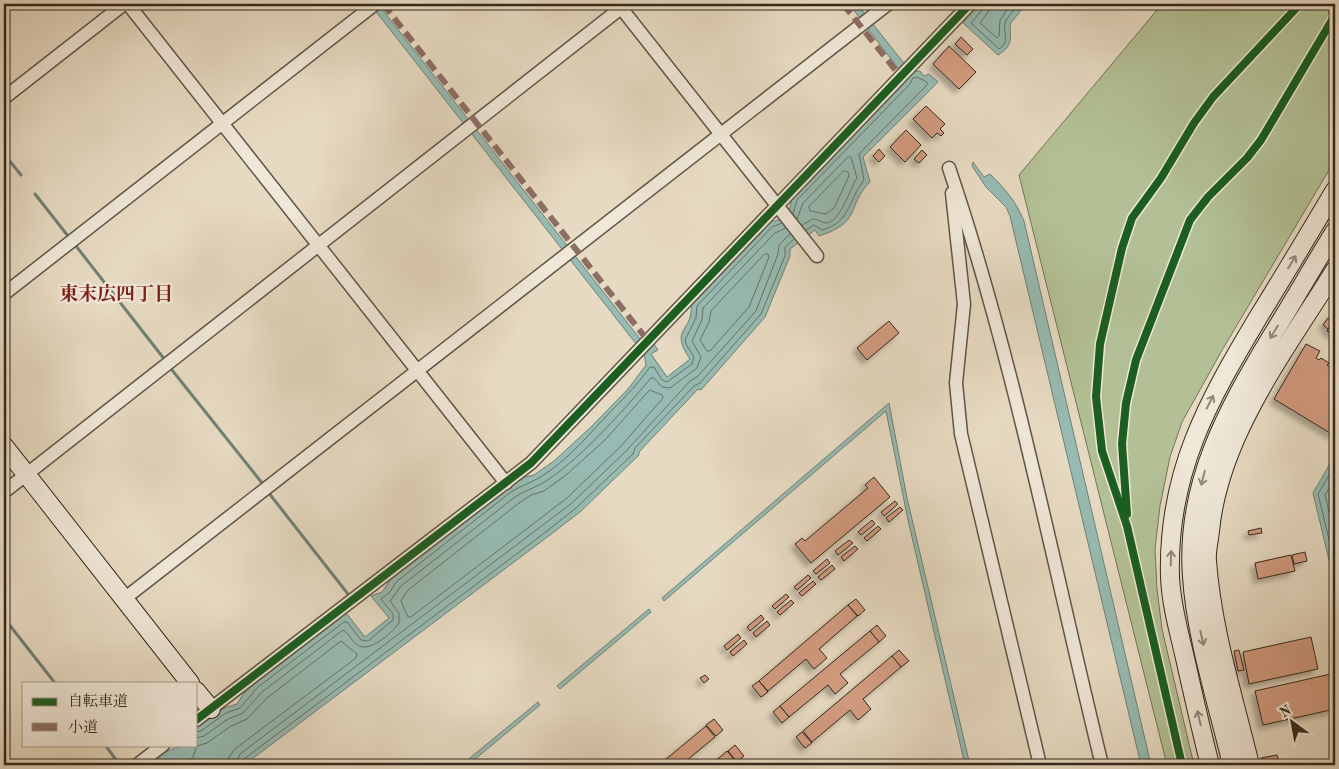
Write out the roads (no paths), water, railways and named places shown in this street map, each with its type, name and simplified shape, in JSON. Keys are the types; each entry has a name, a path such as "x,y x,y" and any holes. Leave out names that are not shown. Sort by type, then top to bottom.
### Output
{"street":[{"path":"4,98 124,4"},
{"path":"128,4 506,483"},
{"path":"124,599 888,4"},
{"path":"198,719 531,464 643,346 779,209 970,4"},
{"path":"4,492 320,246 622,5 813,252"},
{"path":"4,294 373,6"},
{"path":"1040,765 961,434 956,383 964,304 949,168 972,235 1008,359 1102,765"},
{"path":"1210,765 1176,620 1170,577 1172,531 1177,494 1186,458 1200,421 1222,378 1335,190"},
{"path":"1232,765 1197,616 1192,576 1193,533 1198,498 1206,464 1219,430 1236,397 1335,231"},
{"path":"1250,765 1213,609 1207,559 1212,511 1222,471 1238,432 1335,270"},
{"path":"4,446 189,682"},
{"path":"198,693 211,709"},
{"path":"137,765 163,746"}],"water":[{"path":"370,4 378,4 648,349 654,344 658,350 651,354 667,377 690,359 681,341 681,335 689,320 691,304 771,221 776,221 789,211 792,198 907,80 849,4 857,4 911,72 920,71 924,76 929,74 938,82 863,157 870,182 858,199 848,219 833,231 819,236 815,230 790,249 790,256 765,317 701,390 698,389 639,452 639,455 580,512 244,765 152,765 160,756 171,749 184,746 198,746 198,727 224,708 237,704 244,693 255,683 346,613 365,637 389,618 371,596 382,592 391,579 508,488 525,477 534,475 554,461 628,389 646,365 644,354"},
{"path":"981,4 1026,4 1010,24 1010,42 1008,46 998,55 963,23"},
{"path":"973,162 984,177 990,174 1005,190 1014,201 1024,221 1151,765 1141,765 1010,216 1006,207 986,187 972,166"},
{"path":"889,403 907,498 970,765 965,765 908,520 886,411 664,601 662,598"},
{"path":"1335,455 1335,585 1313,493"},
{"path":"649,609 651,612 560,689 557,686"},
{"path":"538,702 540,705 468,765 465,762"}],"waterway":[{"path":"4,154 21,175"},
{"path":"35,194 68,236"},
{"path":"76,246 165,360"},
{"path":"172,370 262,483"},
{"path":"268,492 348,594"},
{"path":"4,618 54,682"},
{"path":"106,746 120,765"}],"district":[{"name":"東末広四丁目","path":"116,295"}]}
